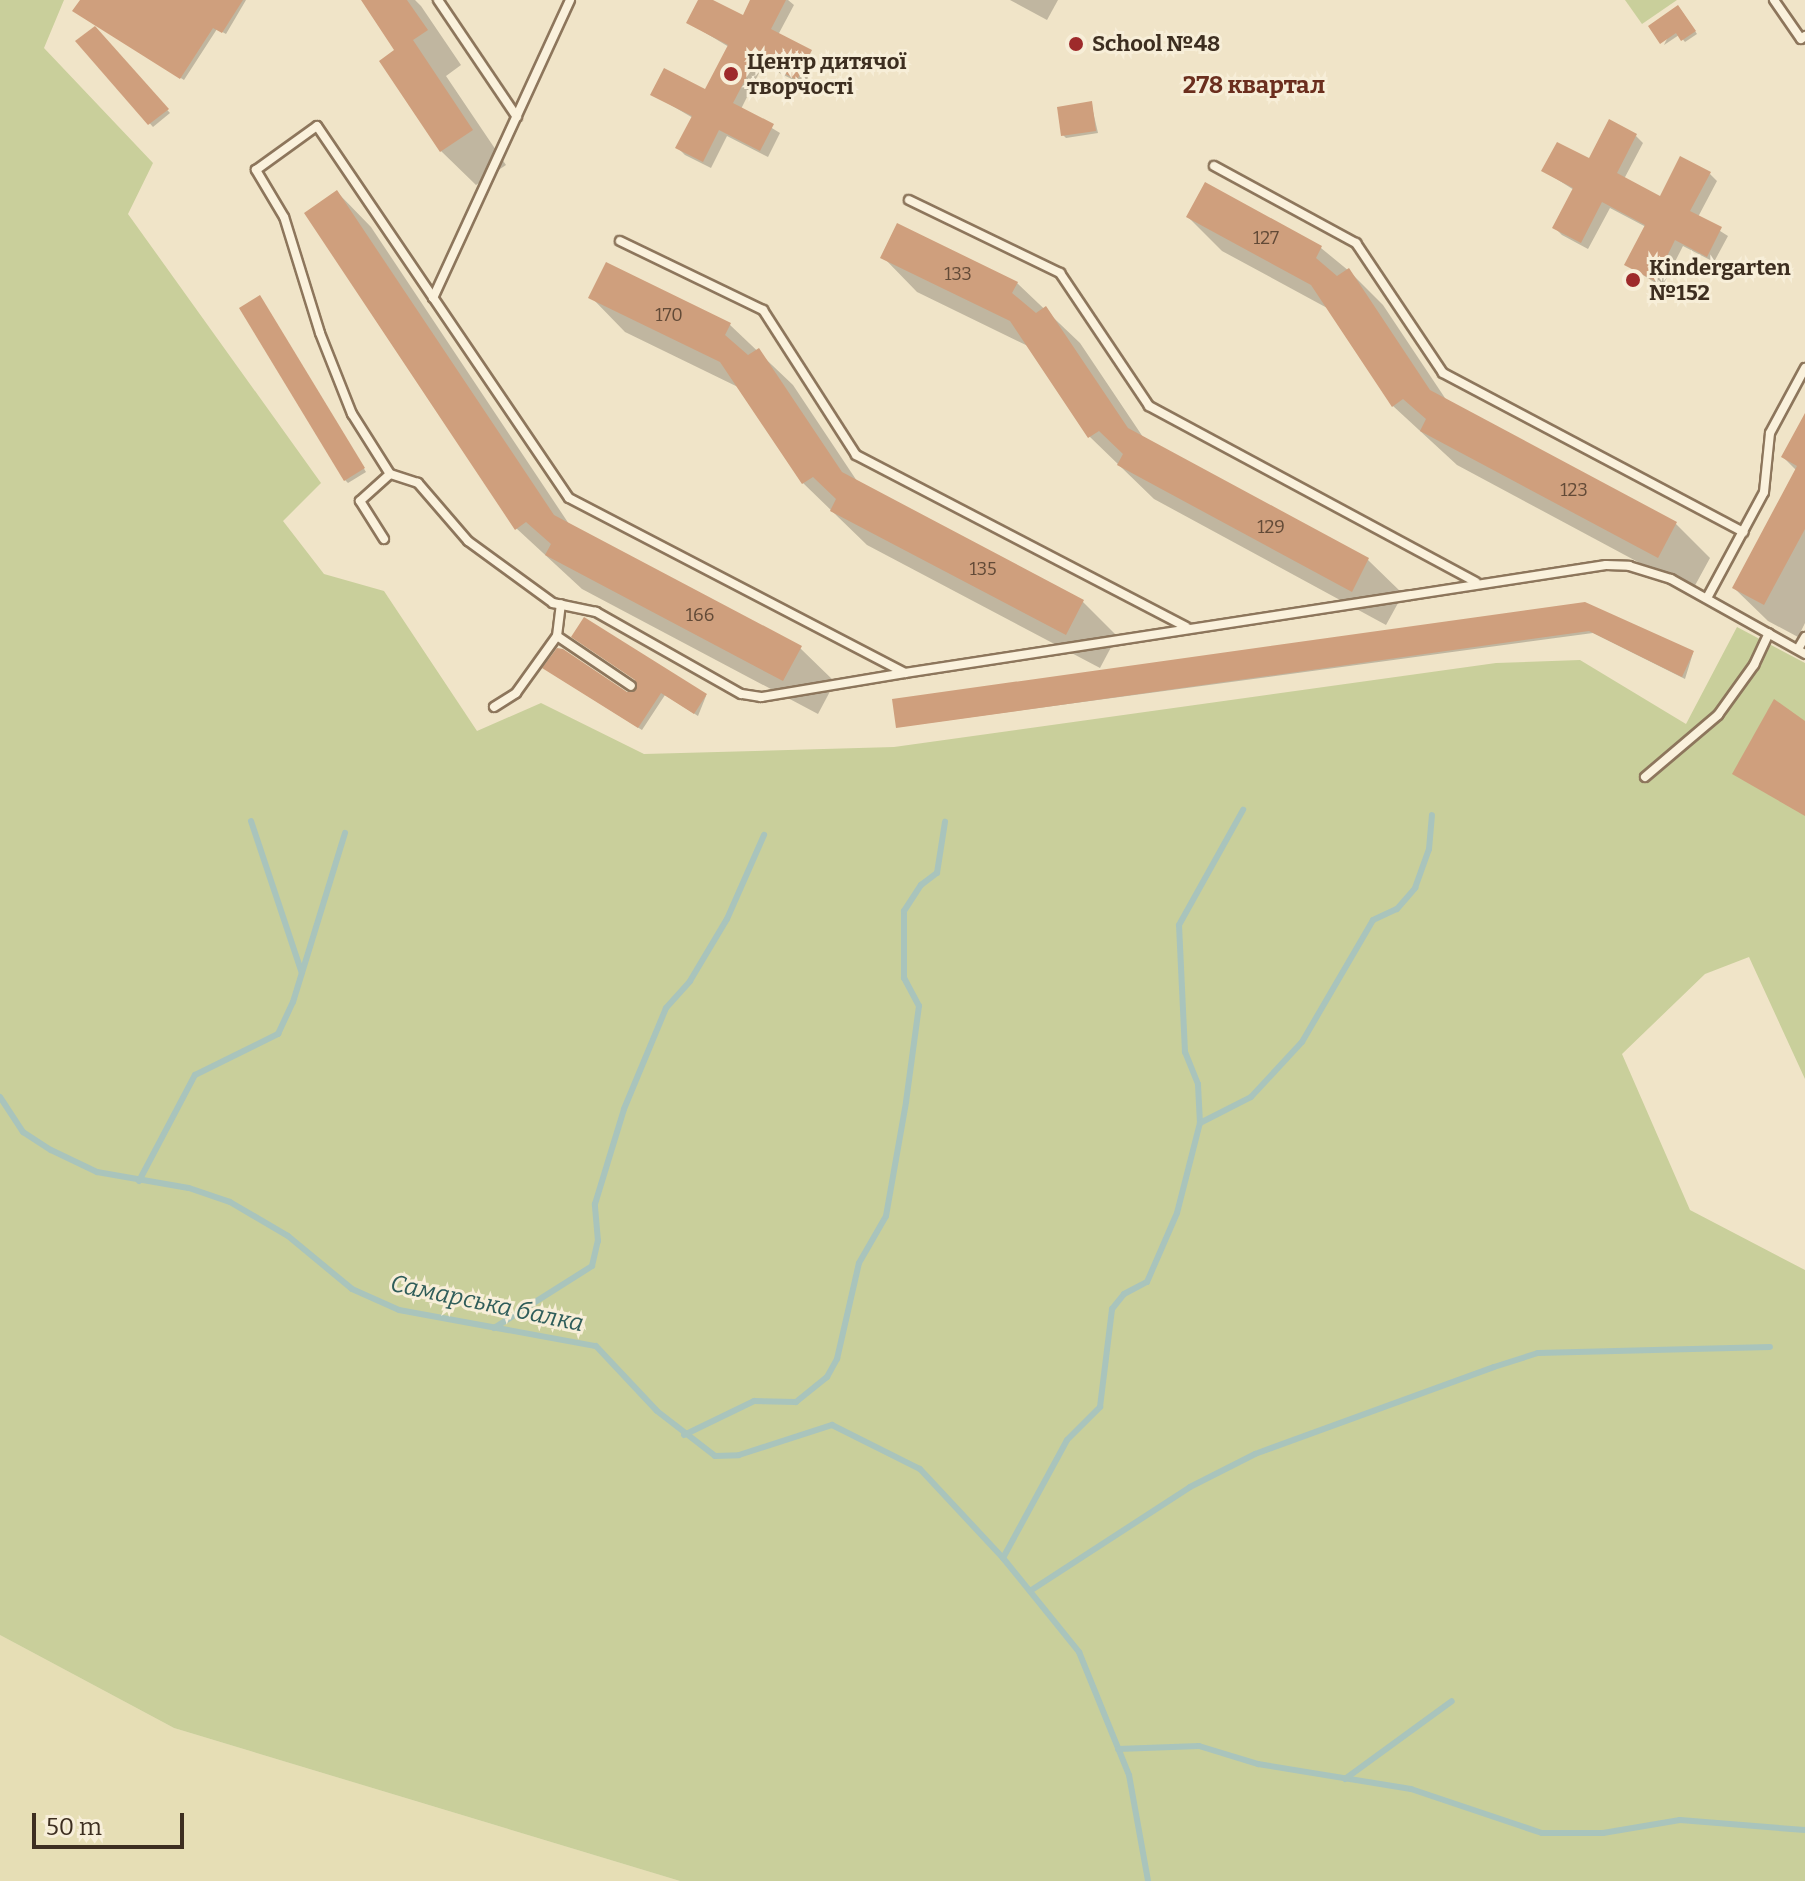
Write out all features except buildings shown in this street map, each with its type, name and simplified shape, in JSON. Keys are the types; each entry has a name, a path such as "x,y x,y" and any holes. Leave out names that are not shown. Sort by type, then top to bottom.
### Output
{"lane":[{"path":"438,0 517,117"},
{"path":"433,298 570,0"},
{"path":"1774,0 1801,39 1805,36"},
{"path":"905,673 569,498 317,126 256,170 284,217 320,333 352,414 390,474 414,480 477,549 561,604 596,612 716,684 751,698 1476,583 1629,566 1707,598 1802,652 1805,637"},
{"path":"1214,166 1356,243 1443,373 1743,532"},
{"path":"909,200 1060,273 1149,406 1476,583"},
{"path":"620,241 763,310 856,455 1187,627"},
{"path":"1707,598 1764,492 1770,433 1805,368"},
{"path":"384,539 360,501 390,474"},
{"path":"494,707 516,693 557,636 561,604"},
{"path":"1645,777 1718,715 1754,665 1769,633"},
{"path":"557,636 631,686"}],"shaded area":[{"path":"0,1635 174,1728 680,1881 0,1881"}],"green space":[{"path":"0,0 64,0 44,48 153,163 128,214 321,483 283,521 324,574 384,591 477,731 541,703 644,754 894,747 1496,663 1580,660 1686,724 1737,627 1805,663 1805,1079 1749,957 1705,974 1622,1054 1690,1210 1805,1270 1805,1881 680,1881 174,1728 0,1635"},
{"path":"1625,0 1677,0 1642,24"}],"waterway":[{"path":"1200,1123 1198,1084 1185,1052 1179,925 1243,810"},
{"path":"1003,1558 1067,1440 1100,1407 1112,1309 1124,1294 1147,1282 1177,1213 1200,1123 1251,1097 1302,1042 1373,920 1397,909 1415,888 1429,849 1432,815"},
{"path":"251,821 302,973"},
{"path":"684,1435 754,1401 796,1402 827,1377 837,1359 859,1263 886,1216 906,1102 919,1006 904,978 904,911 921,885 937,873 945,822"},
{"path":"139,1181 195,1075 278,1034 293,1002 345,833"},
{"path":"494,1328 592,1266 598,1241 595,1204 624,1109 666,1008 690,981 727,919 764,835"},
{"name":"Самарська балка","path":"0,1097 23,1132 51,1150 97,1172 189,1188 230,1202 288,1236 352,1289 399,1310 596,1346 657,1411 715,1456 739,1455 832,1425 920,1469 1003,1558 1079,1652 1129,1775 1148,1881"},
{"path":"1030,1591 1190,1487 1255,1454 1494,1367 1538,1353 1770,1347"},
{"path":"1345,1779 1452,1701"},
{"path":"1118,1749 1199,1746 1258,1764 1411,1789 1542,1833 1603,1833 1680,1820 1805,1830"}],"place":[{"name":"School №48","path":"1076,44"},
{"name":"Центр дитячої творчості","path":"731,74"},
{"name":"Kindergarten №152","path":"1633,280"}],"district":[{"name":"278 квартал","path":"1254,86"}]}
